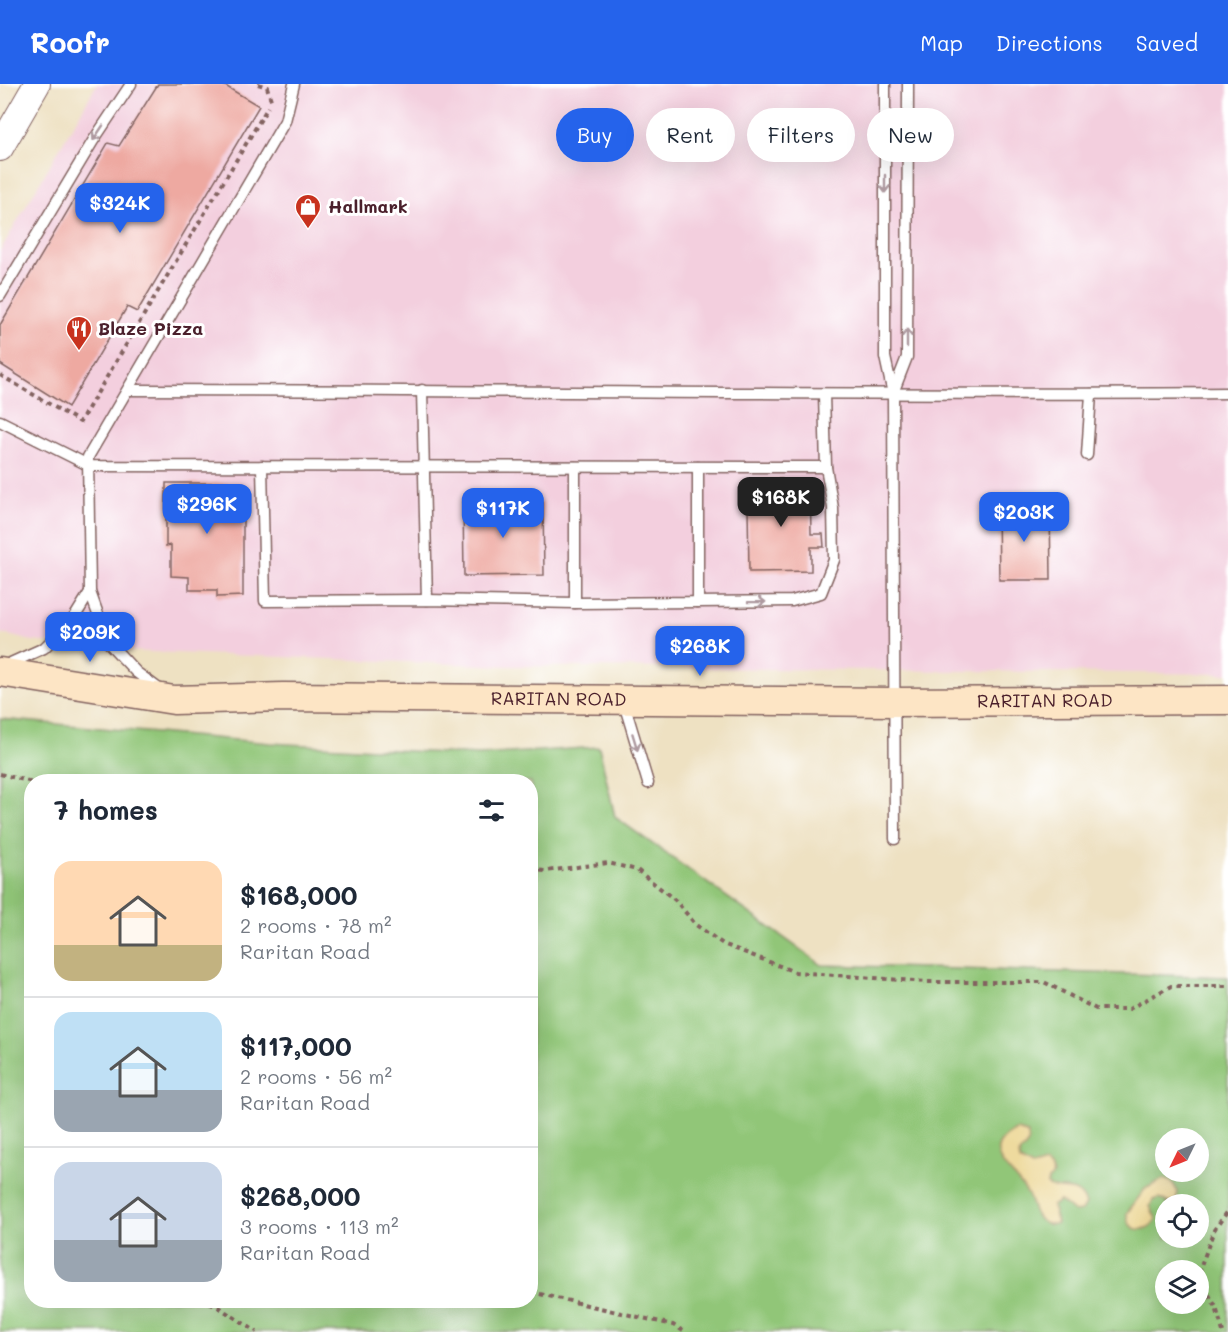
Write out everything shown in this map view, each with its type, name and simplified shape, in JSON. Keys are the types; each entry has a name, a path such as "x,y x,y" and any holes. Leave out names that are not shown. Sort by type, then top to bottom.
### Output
{"main road":[{"name":"RARITAN ROAD","path":"0,672 174,700 283,697 894,702 1228,700"}],"street":[{"path":"0,148 37,84"}],"lane":[{"path":"0,296 93,141 131,84"},
{"path":"174,700 136,672 108,642 90,592 90,466 88,456 285,121 294,84"},
{"path":"885,84 885,357 893,393 895,839"},
{"path":"893,393 907,357 908,84"},
{"path":"128,390 824,394 1228,393"},
{"path":"422,390 427,600"},
{"path":"262,466 265,601 698,603 792,601 821,593 834,560 833,508 826,467 824,394"},
{"path":"1087,455 1091,394"},
{"path":"0,421 90,466 826,467"},
{"path":"575,467 575,603"},
{"path":"698,467 698,603"},
{"path":"0,667 44,648 74,618 90,592"},
{"path":"622,700 648,783"}],"path":[{"path":"0,375 80,422 268,109 271,100 270,93 267,87 258,84"},
{"path":"0,774 24,780"},
{"path":"538,870 608,863 637,870 675,900 696,925 723,944 795,972 927,982 1044,982 1096,1009 1129,1009 1171,986 1228,986"},
{"path":"1223,1332 1216,1307 1205,1288 1200,1269 1214,1230 1228,1210"},
{"path":"538,1294 673,1325 685,1332"},
{"path":"220,1308 257,1332"}],"shaded area":[{"path":"97,84 1228,84 1228,674 507,666 127,651 32,641 0,633 0,251"}],"green space":[{"path":"0,719 270,743 479,755 599,747 615,817 822,965 1228,977 1228,1332 0,1332"}],"sand":[{"path":"1016,1130 1027,1133 1029,1139 1019,1153 1020,1161 1032,1168 1046,1164 1053,1176 1048,1180 1047,1185 1078,1193 1086,1204 1082,1211 1074,1212 1060,1201 1052,1206 1057,1223 1047,1224 1038,1218 1028,1195 998,1154 998,1146 1004,1138"},
{"path":"1158,1182 1172,1182 1178,1192 1178,1194 1155,1194 1155,1199 1150,1206 1155,1220 1148,1227 1138,1229 1130,1224 1127,1213 1145,1189"}],"building":[{"path":"158,84 222,84 259,106 137,312 127,307 68,407 0,364 0,325 108,143 119,146"},
{"path":"757,479 782,479 782,485 810,484 811,534 823,534 824,547 811,547 811,571 749,572 748,507 757,507"},
{"path":"166,483 243,483 243,596 217,597 217,590 189,590 189,577 171,576 171,545 166,546"},
{"path":"543,502 544,575 464,576 463,503"},
{"path":"998,506 1050,506 1051,580 999,580"}],"place":[{"name":"Hallmark","path":"308,230"},
{"name":"Blaze Pizza","path":"79,352"}]}
